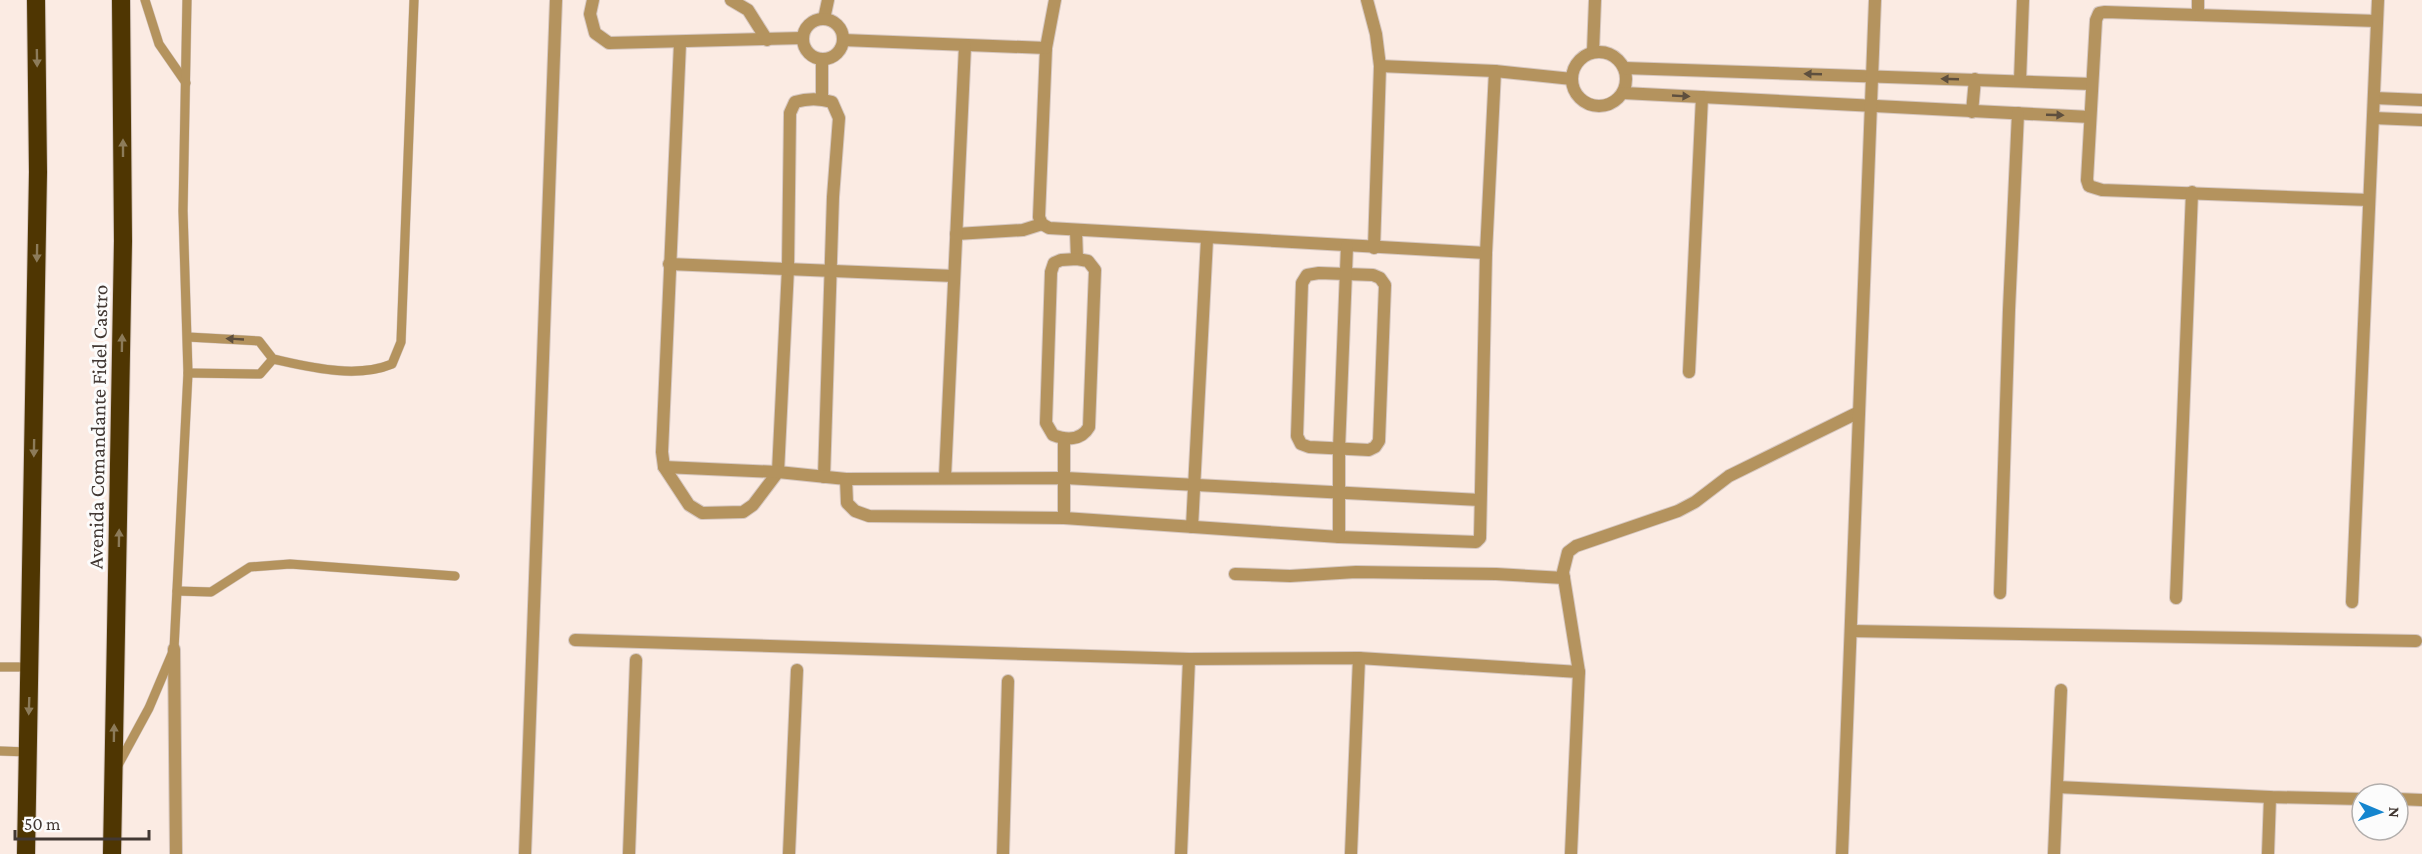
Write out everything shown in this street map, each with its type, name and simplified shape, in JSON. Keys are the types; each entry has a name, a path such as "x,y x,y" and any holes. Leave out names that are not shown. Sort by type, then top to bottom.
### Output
{"highway":[{"path":"26,854 38,172 36,0"},
{"name":"Avenida Comandante Fidel Castro","path":"112,854 123,242 122,0"}],"street":[{"path":"525,854 556,0"},
{"path":"593,0 590,14 595,33 609,43 803,39"},
{"path":"731,0 748,10 767,40"},
{"path":"824,19 828,0"},
{"path":"1055,0 1046,48 1039,217 1042,224 1049,228 1076,230 1486,253"},
{"path":"1367,0 1376,34 1380,66 1374,248"},
{"path":"1593,52 1595,0"},
{"path":"1842,854 1875,0"},
{"path":"2019,81 2023,0"},
{"path":"2198,0 2198,15"},
{"path":"2352,602 2378,0"},
{"path":"2370,200 2102,190 2089,186 2087,180 2092,84 2099,14 2105,12 2377,21"},
{"path":"824,19 838,26 843,40 837,54 822,59 809,53 803,39 810,25 824,19"},
{"path":"843,40 1046,48"},
{"path":"680,43 669,264 662,452 664,467 689,505 702,513 743,512 753,505 778,472 788,268 790,113 795,102 804,99 822,99 832,102 839,118 824,477"},
{"path":"945,477 965,46"},
{"path":"1593,52 1612,54 1624,68 1626,85 1623,93 1607,105 1587,104 1579,98 1574,89 1572,79 1577,62 1593,52"},
{"path":"822,59 822,99"},
{"path":"1380,66 1495,71 1572,79"},
{"path":"1624,68 2092,84"},
{"path":"846,479 847,503 855,511 869,516 1064,518 1339,537 1476,542 1480,538 1486,253 1495,71"},
{"path":"1972,112 1975,79"},
{"path":"1623,93 2090,117"},
{"path":"1689,372 1702,97"},
{"path":"2374,98 2422,100"},
{"path":"2000,592 2009,298 2018,113"},
{"path":"2373,118 2422,120"},
{"path":"2176,598 2192,192"},
{"path":"956,234 1023,230 1042,224"},
{"path":"1076,230 1077,259"},
{"path":"1192,527 1206,238"},
{"path":"1339,537 1339,449 1347,246"},
{"path":"1077,259 1088,261 1095,270 1089,427 1081,436 1064,440 1053,435 1046,423 1051,272 1054,263 1077,259"},
{"path":"669,264 954,276"},
{"path":"1346,274 1373,275 1380,278 1385,285 1379,441 1369,450 1309,447 1301,444 1297,436 1302,283 1307,275 1346,274"},
{"path":"1571,854 1579,672 1564,578 1564,561 1568,552 1576,546 1678,511 1695,502 1728,476 1859,412"},
{"path":"1064,440 1064,518"},
{"path":"664,467 778,472 846,479 1065,478 1480,500"},
{"path":"1234,574 1290,576 1356,572 1496,574 1564,578"},
{"path":"1851,631 2416,641"},
{"path":"575,640 1189,659 1359,658 1579,672"},
{"path":"174,649 176,854"},
{"path":"1351,854 1359,658"},
{"path":"1181,854 1189,659"},
{"path":"629,854 636,660"},
{"path":"789,854 797,670"},
{"path":"1003,854 1008,681"},
{"path":"2054,854 2061,690"},
{"path":"2057,787 2350,799"},
{"path":"2268,854 2270,797"}],"lane":[{"path":"145,0 159,44 186,83"},
{"path":"113,774 149,708 174,649 188,373 183,211 187,0"},
{"path":"188,337 259,341 273,359 339,370 378,370 392,364 401,342 414,0"},
{"path":"188,373 260,374 273,359"},
{"path":"177,591 210,592 250,567 290,564 455,576"},
{"path":"0,667 31,667"},
{"path":"0,751 28,752"}]}
